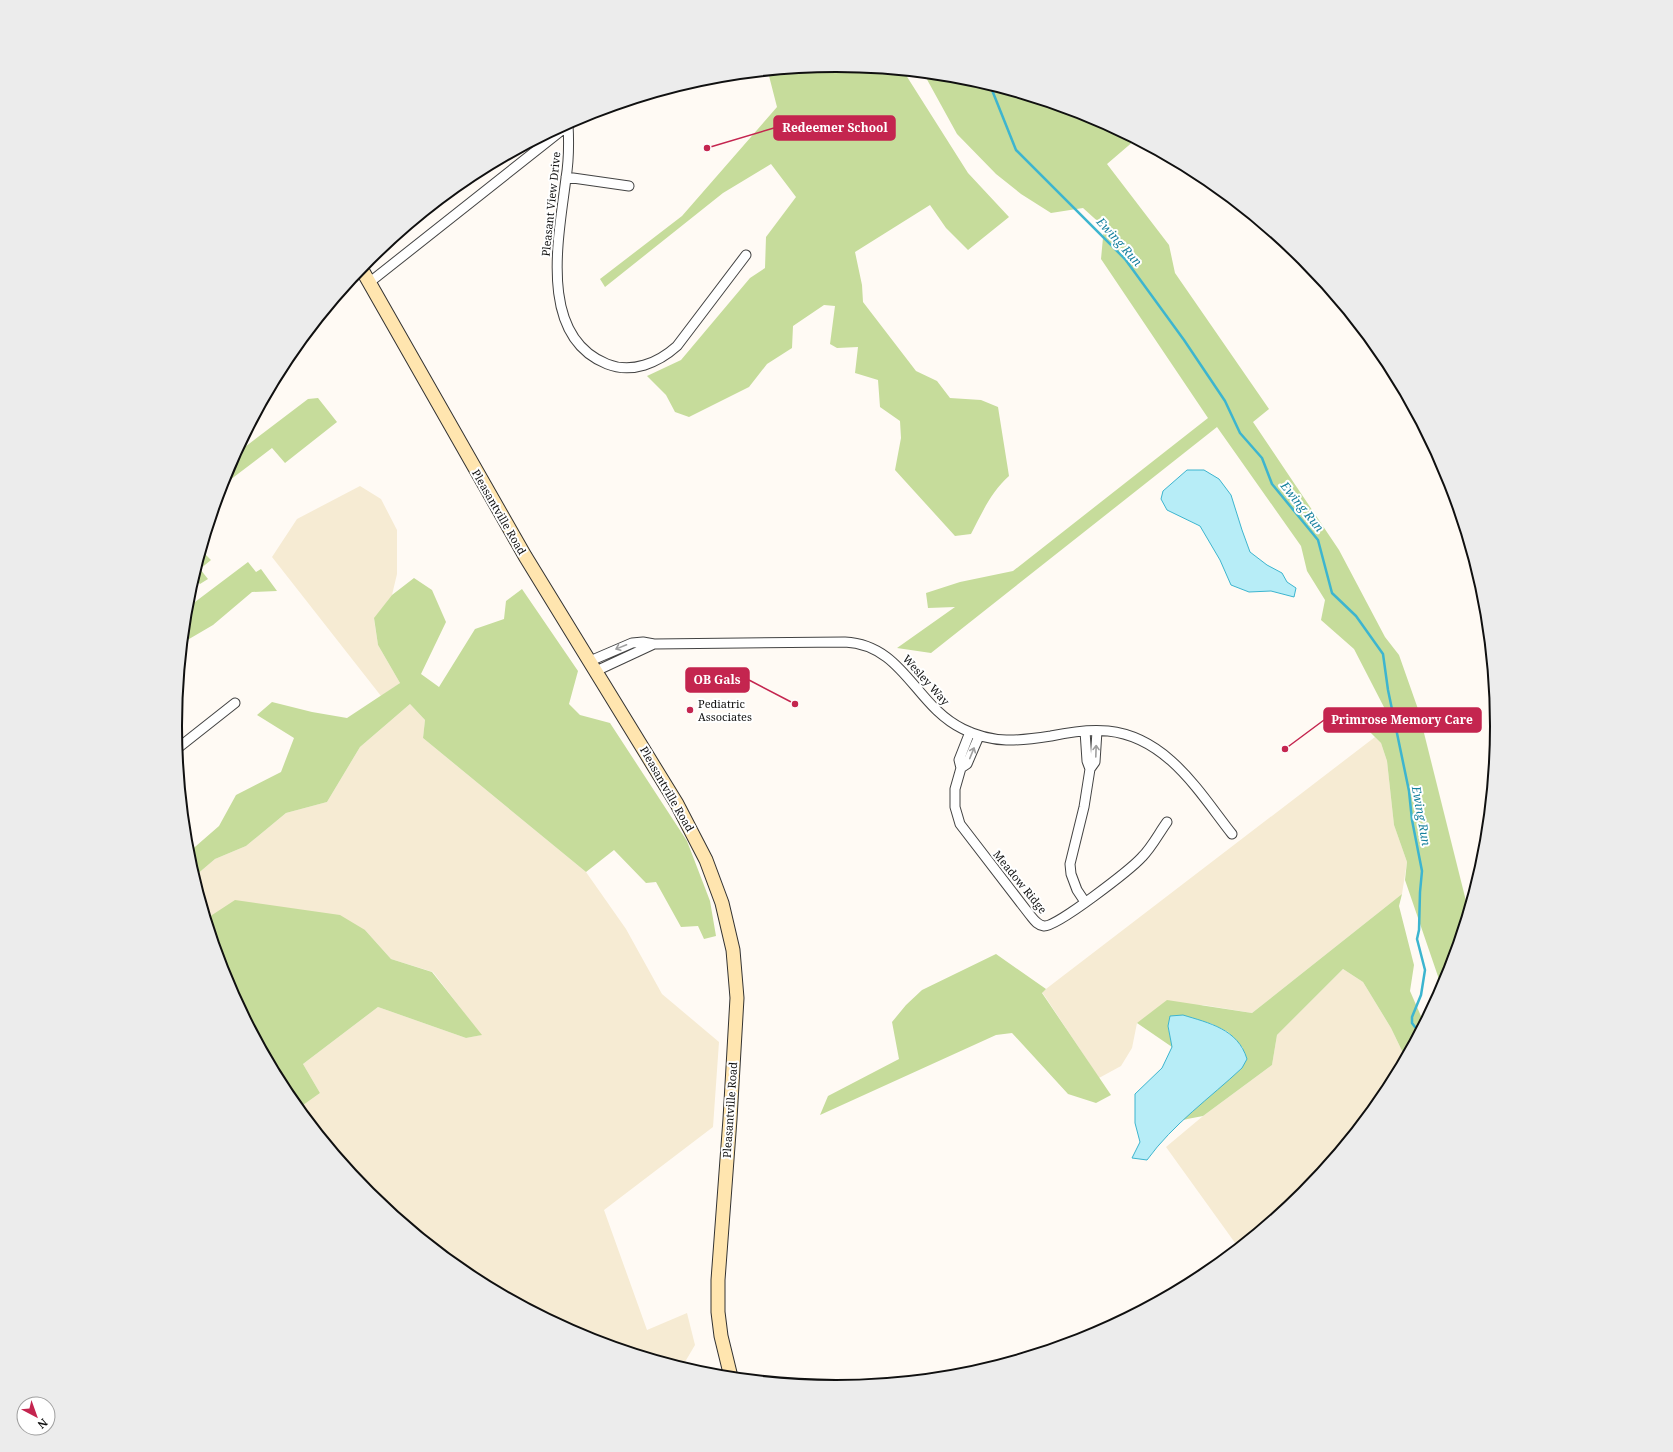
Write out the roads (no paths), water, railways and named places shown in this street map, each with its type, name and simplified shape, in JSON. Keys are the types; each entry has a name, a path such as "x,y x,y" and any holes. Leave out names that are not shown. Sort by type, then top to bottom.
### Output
{"main road":[{"name":"Pleasantville Road","path":"365,273 486,490 670,792 694,835 718,891 733,950 737,998 718,1280 718,1312 721,1336 729,1370"}],"street":[{"name":"Pleasant View Drive","path":"570,129 566,177 559,233 557,264 559,289 563,313 572,337 588,354 599,361 622,367 634,367 657,361 677,346 746,255"},
{"path":"370,282 553,136"},
{"path":"566,177 629,186"},
{"name":"Wesley Way","path":"593,666 632,643 643,642 654,644 845,642 862,644 878,651 896,664 939,714 957,727 974,734 998,740 1022,740 1085,731 1110,731 1139,739 1166,755 1190,780 1232,834"},
{"path":"183,744 235,703"},
{"path":"1085,731 1087,761 1090,769 1084,807 1070,864 1071,874 1077,890 1085,902"},
{"path":"1090,769 1096,762 1097,731"},
{"name":"Meadow Ridge","path":"974,734 959,760 961,768 955,789 955,808 960,824 1036,922 1046,926 1055,923 1085,902 1142,858 1167,822"}],"water":[{"path":"1187,470 1204,470 1219,479 1231,495 1250,552 1267,565 1282,573 1287,582 1296,588 1294,597 1271,591 1249,592 1231,585 1220,560 1200,526 1167,510 1161,499 1163,491"},
{"path":"1183,1015 1203,1021 1230,1034 1243,1049 1247,1059 1242,1068 1180,1123 1147,1160 1132,1158 1140,1142 1135,1123 1135,1094 1162,1068 1172,1047 1168,1026 1170,1016"}],"waterway":[{"name":"Ewing Run","path":"992,91 1016,150 1125,259 1184,340 1225,401 1240,433 1262,458 1272,484 1318,540 1332,593 1356,616 1383,654 1388,690 1409,791 1412,820 1422,871 1419,930 1417,939 1425,970 1421,995 1412,1017 1412,1023 1416,1028"}],"place":[{"name":"Redeemer School","path":"707,148"},
{"name":"OB Gals","path":"795,704"},
{"name":"Pediatric Associates","path":"690,710"},
{"name":"Primrose Memory Care","path":"1285,749"}]}
